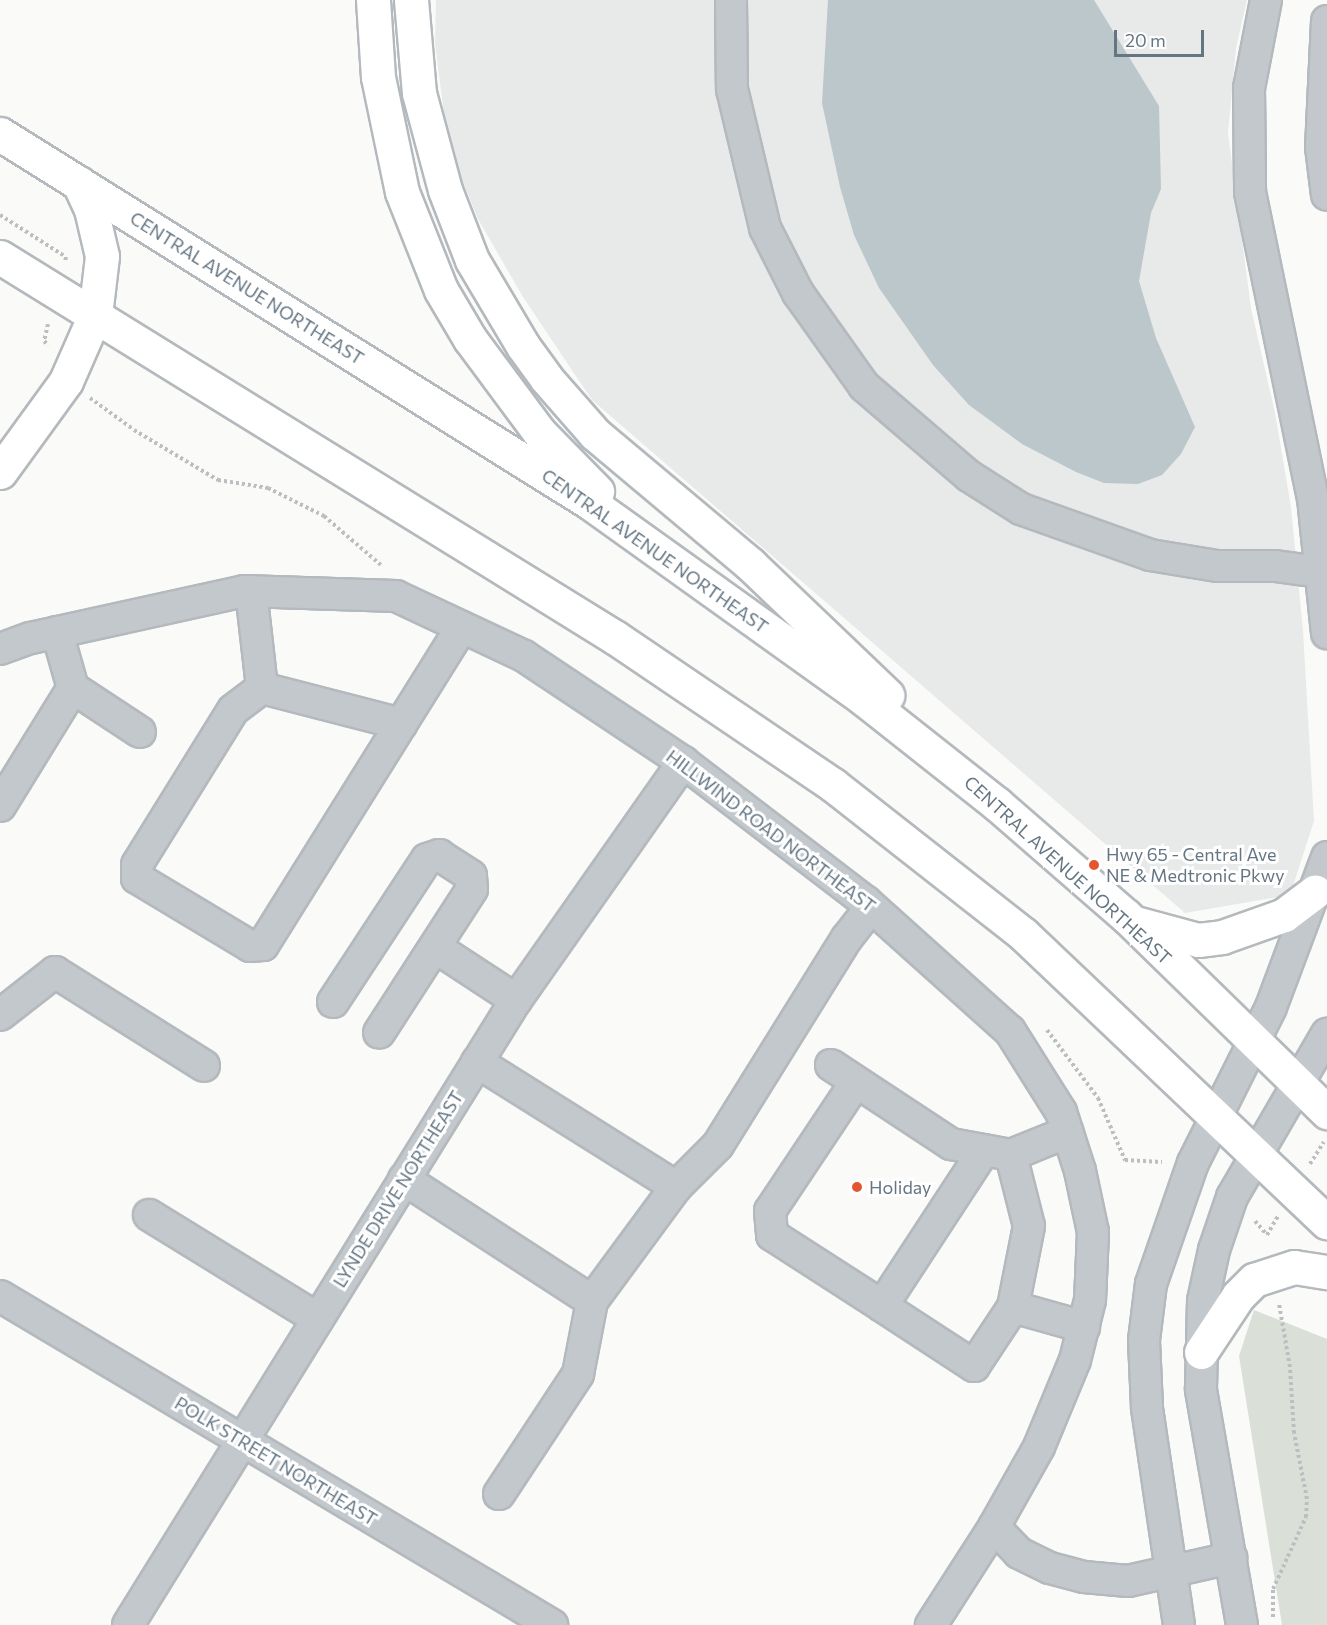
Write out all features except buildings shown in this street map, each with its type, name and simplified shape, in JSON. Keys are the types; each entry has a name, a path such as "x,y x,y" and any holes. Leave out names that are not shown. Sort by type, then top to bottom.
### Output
{"highway":[{"path":"373,0 378,77 402,192 441,290 470,339 539,432 675,563"},
{"path":"411,0 414,61 426,129 456,222 494,301 546,378 595,434 750,564 997,804"},
{"name":"CENTRAL AVENUE NORTHEAST","path":"0,134 589,502 864,699 997,804 1130,921 1253,1044 1327,1112"},
{"path":"0,472 66,381 95,315 102,256 91,209 79,183"},
{"path":"0,257 616,638 833,785 1023,934 1218,1115 1327,1222"},
{"path":"1130,921 1198,940 1222,938 1284,915 1315,892"},
{"path":"1201,1352 1238,1296 1254,1280 1275,1271 1294,1267 1327,1272"}],"street":[{"path":"731,0 732,89 765,228 798,293 864,386 969,476 1022,509 1150,555 1217,566 1275,566 1323,573"},
{"path":"1266,0 1249,88 1250,192 1313,498 1323,573 1327,633"},
{"path":"1327,21 1321,147 1327,195"},
{"path":"251,591 262,688"},
{"name":"HILLWIND ROAD NORTHEAST","path":"0,649 57,632 251,591 396,596 524,656 683,762 872,907 1010,1031 1061,1112 1068,1132 1092,1232 1090,1300 1075,1360 1038,1447 994,1527 931,1625"},
{"path":"262,688 233,710 137,865 137,878 250,946 263,945 462,627"},
{"path":"57,632 73,688 140,732"},
{"path":"0,806 73,688"},
{"path":"262,688 401,724"},
{"name":"LYNDE DRIVE NORTHEAST","path":"128,1625 516,1000 683,762"},
{"path":"333,1002 427,859 439,855 471,876 472,889 379,1032"},
{"path":"1179,1625 1169,1572 1147,1407 1146,1329 1151,1284 1168,1228 1193,1163 1253,1044 1327,857"},
{"path":"500,1494 578,1374 592,1301 676,1187 718,1145 847,938 872,907"},
{"path":"435,947 516,1000"},
{"path":"0,1015 55,972 204,1066"},
{"path":"1242,1625 1201,1389 1203,1301 1214,1250 1232,1197 1327,1034"},
{"path":"477,1062 676,1187"},
{"path":"831,1065 951,1144 998,1152 1068,1132"},
{"path":"856,1082 770,1211 772,1235 974,1366 1013,1307 1029,1226 998,1152"},
{"path":"882,1306 998,1152"},
{"path":"404,1179 592,1301"},
{"path":"149,1215 318,1319"},
{"name":"POLK STREET NORTHEAST","path":"0,1296 552,1625"},
{"path":"1013,1307 1084,1327"},
{"path":"994,1527 1019,1553 1050,1568 1084,1577 1128,1581 1231,1558"}],"path":[{"path":"1274,1625 1273,1589 1306,1517 1307,1499 1294,1433 1290,1367 1275,1271"}],"shaded area":[{"path":"436,0 1247,0 1236,48 1228,133 1251,308 1275,413 1291,507 1303,631 1314,821 1290,895 1185,913 592,400 523,297 478,219 448,145 435,43"},
{"path":"828,0 1094,0 1159,106 1161,189 1151,213 1139,281 1156,338 1195,427 1181,454 1162,475 1138,484 1104,483 1076,472 1022,444 969,405 933,365 879,288 854,235 840,187 822,103"},
{"path":"1254,1310 1327,1339 1327,1625 1282,1625 1239,1356"}],"place":[{"name":"Hwy 65 - Central Ave NE & Medtronic Pkwy","path":"1094,865"},
{"name":"Holiday","path":"857,1187"}]}
